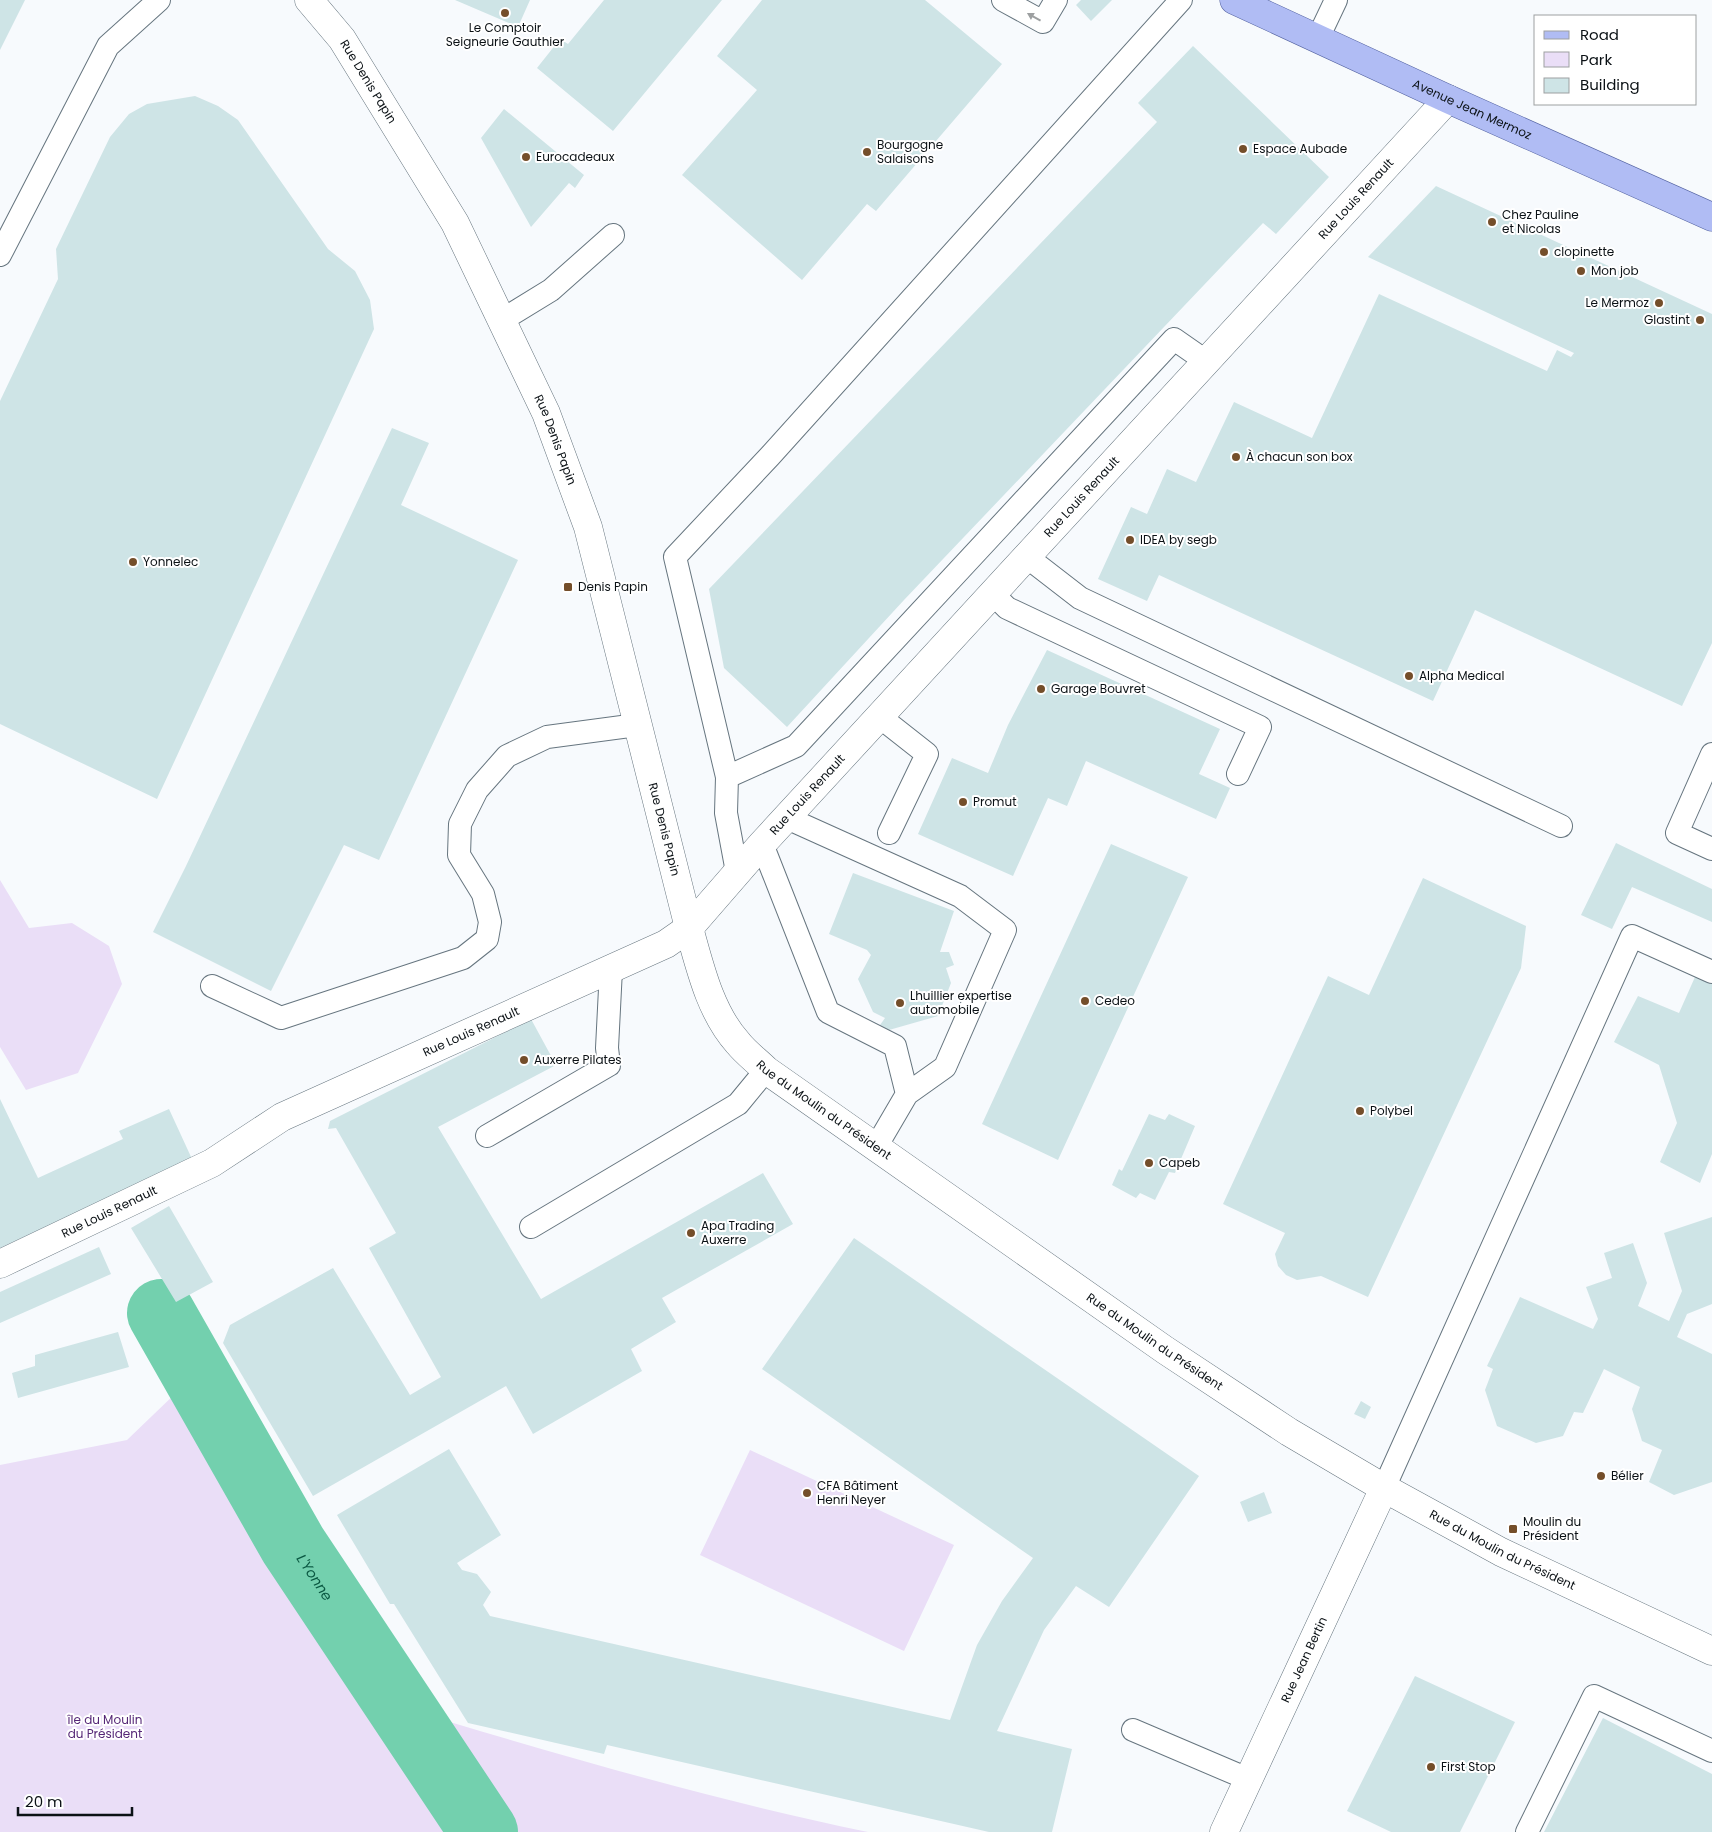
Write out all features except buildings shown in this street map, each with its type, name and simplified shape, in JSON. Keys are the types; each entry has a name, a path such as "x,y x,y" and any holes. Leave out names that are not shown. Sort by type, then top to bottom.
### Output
{"main road":[{"name":"Avenue Jean Mermoz","path":"1234,0 1448,99 1712,216"}],"street":[{"name":"Rue Denis Papin","path":"309,0 342,40 455,223 546,413 588,528 688,928"},
{"name":"Rue Louis Renault","path":"0,1264 212,1163 282,1118 666,944 688,928 762,844 1448,99"},
{"name":"Rue du Moulin du Président","path":"688,928 704,980 717,1012 737,1042 766,1070 1165,1350 1289,1432 1384,1488 1501,1552 1710,1646"},
{"name":"Rue Jean Bertin","path":"1224,1832 1384,1488"}],"lane":[{"path":"0,256 108,46 159,0"},
{"path":"1003,0 1043,22 1056,0"},
{"path":"737,872 726,813 727,777 674,557 770,456 1181,0"},
{"path":"1318,38 1336,0"},
{"path":"502,320 551,290 613,235"},
{"path":"727,777 796,746 1174,339 1207,362"},
{"path":"1027,557 1080,598 1561,826"},
{"path":"993,594 1007,608 1260,727 1238,774"},
{"path":"880,717 927,754 889,833"},
{"path":"212,986 280,1018 463,958 487,939 490,922 483,894 459,855 460,824 477,790 507,756 547,737 637,725"},
{"path":"1712,754 1677,833 1712,849"},
{"path":"787,818 960,896 1005,930 945,1067 907,1094 876,1147"},
{"path":"762,844 828,1012 895,1046 907,1094"},
{"path":"1384,1488 1632,936 1712,972"},
{"path":"487,1136 609,1064 607,1048 611,969"},
{"path":"531,1227 738,1104 766,1070"},
{"path":"1527,1832 1594,1696 1712,1751"},
{"path":"1133,1730 1248,1779"}],"green space":[{"path":"0,880 29,928 72,923 109,946 122,984 78,1073 26,1090 0,1047"},
{"name":"île du Moulin du Président","path":"200,1321 312,1515 450,1722 710,1795 868,1832 0,1832 0,1465 127,1440 178,1391"},
{"path":"750,1450 954,1545 904,1651 700,1555"}],"waterway":[{"name":"L'Yonne","path":"161,1313 293,1545 484,1832"}],"place":[{"name":"Le Comptoir Seigneurie Gauthier","path":"505,13"},
{"name":"Espace Aubade","path":"1243,149"},
{"name":"Bourgogne Salaisons","path":"867,152"},
{"name":"Eurocadeaux","path":"526,157"},
{"name":"Chez Pauline et Nicolas","path":"1492,222"},
{"name":"clopinette","path":"1544,252"},
{"name":"Mon job","path":"1581,271"},
{"name":"Le Mermoz","path":"1659,303"},
{"name":"Glastint","path":"1700,320"},
{"name":"À chacun son box","path":"1236,457"},
{"name":"IDEA by segb","path":"1130,540"},
{"name":"Yonnelec","path":"133,562"},
{"name":"Denis Papin","path":"568,587"},
{"name":"Alpha Medical","path":"1409,676"},
{"name":"Garage Bouvret","path":"1041,689"},
{"name":"Promut","path":"963,802"},
{"name":"Cedeo","path":"1085,1001"},
{"name":"Lhuillier expertise automobile","path":"900,1003"},
{"name":"Auxerre Pilates","path":"524,1060"},
{"name":"Polybel","path":"1360,1111"},
{"name":"Capeb","path":"1149,1163"},
{"name":"Apa Trading Auxerre","path":"691,1233"},
{"name":"Bélier","path":"1601,1476"},
{"name":"CFA Bâtiment Henri Neyer","path":"807,1493"},
{"name":"Moulin du Président","path":"1513,1529"},
{"name":"First Stop","path":"1431,1767"}]}
